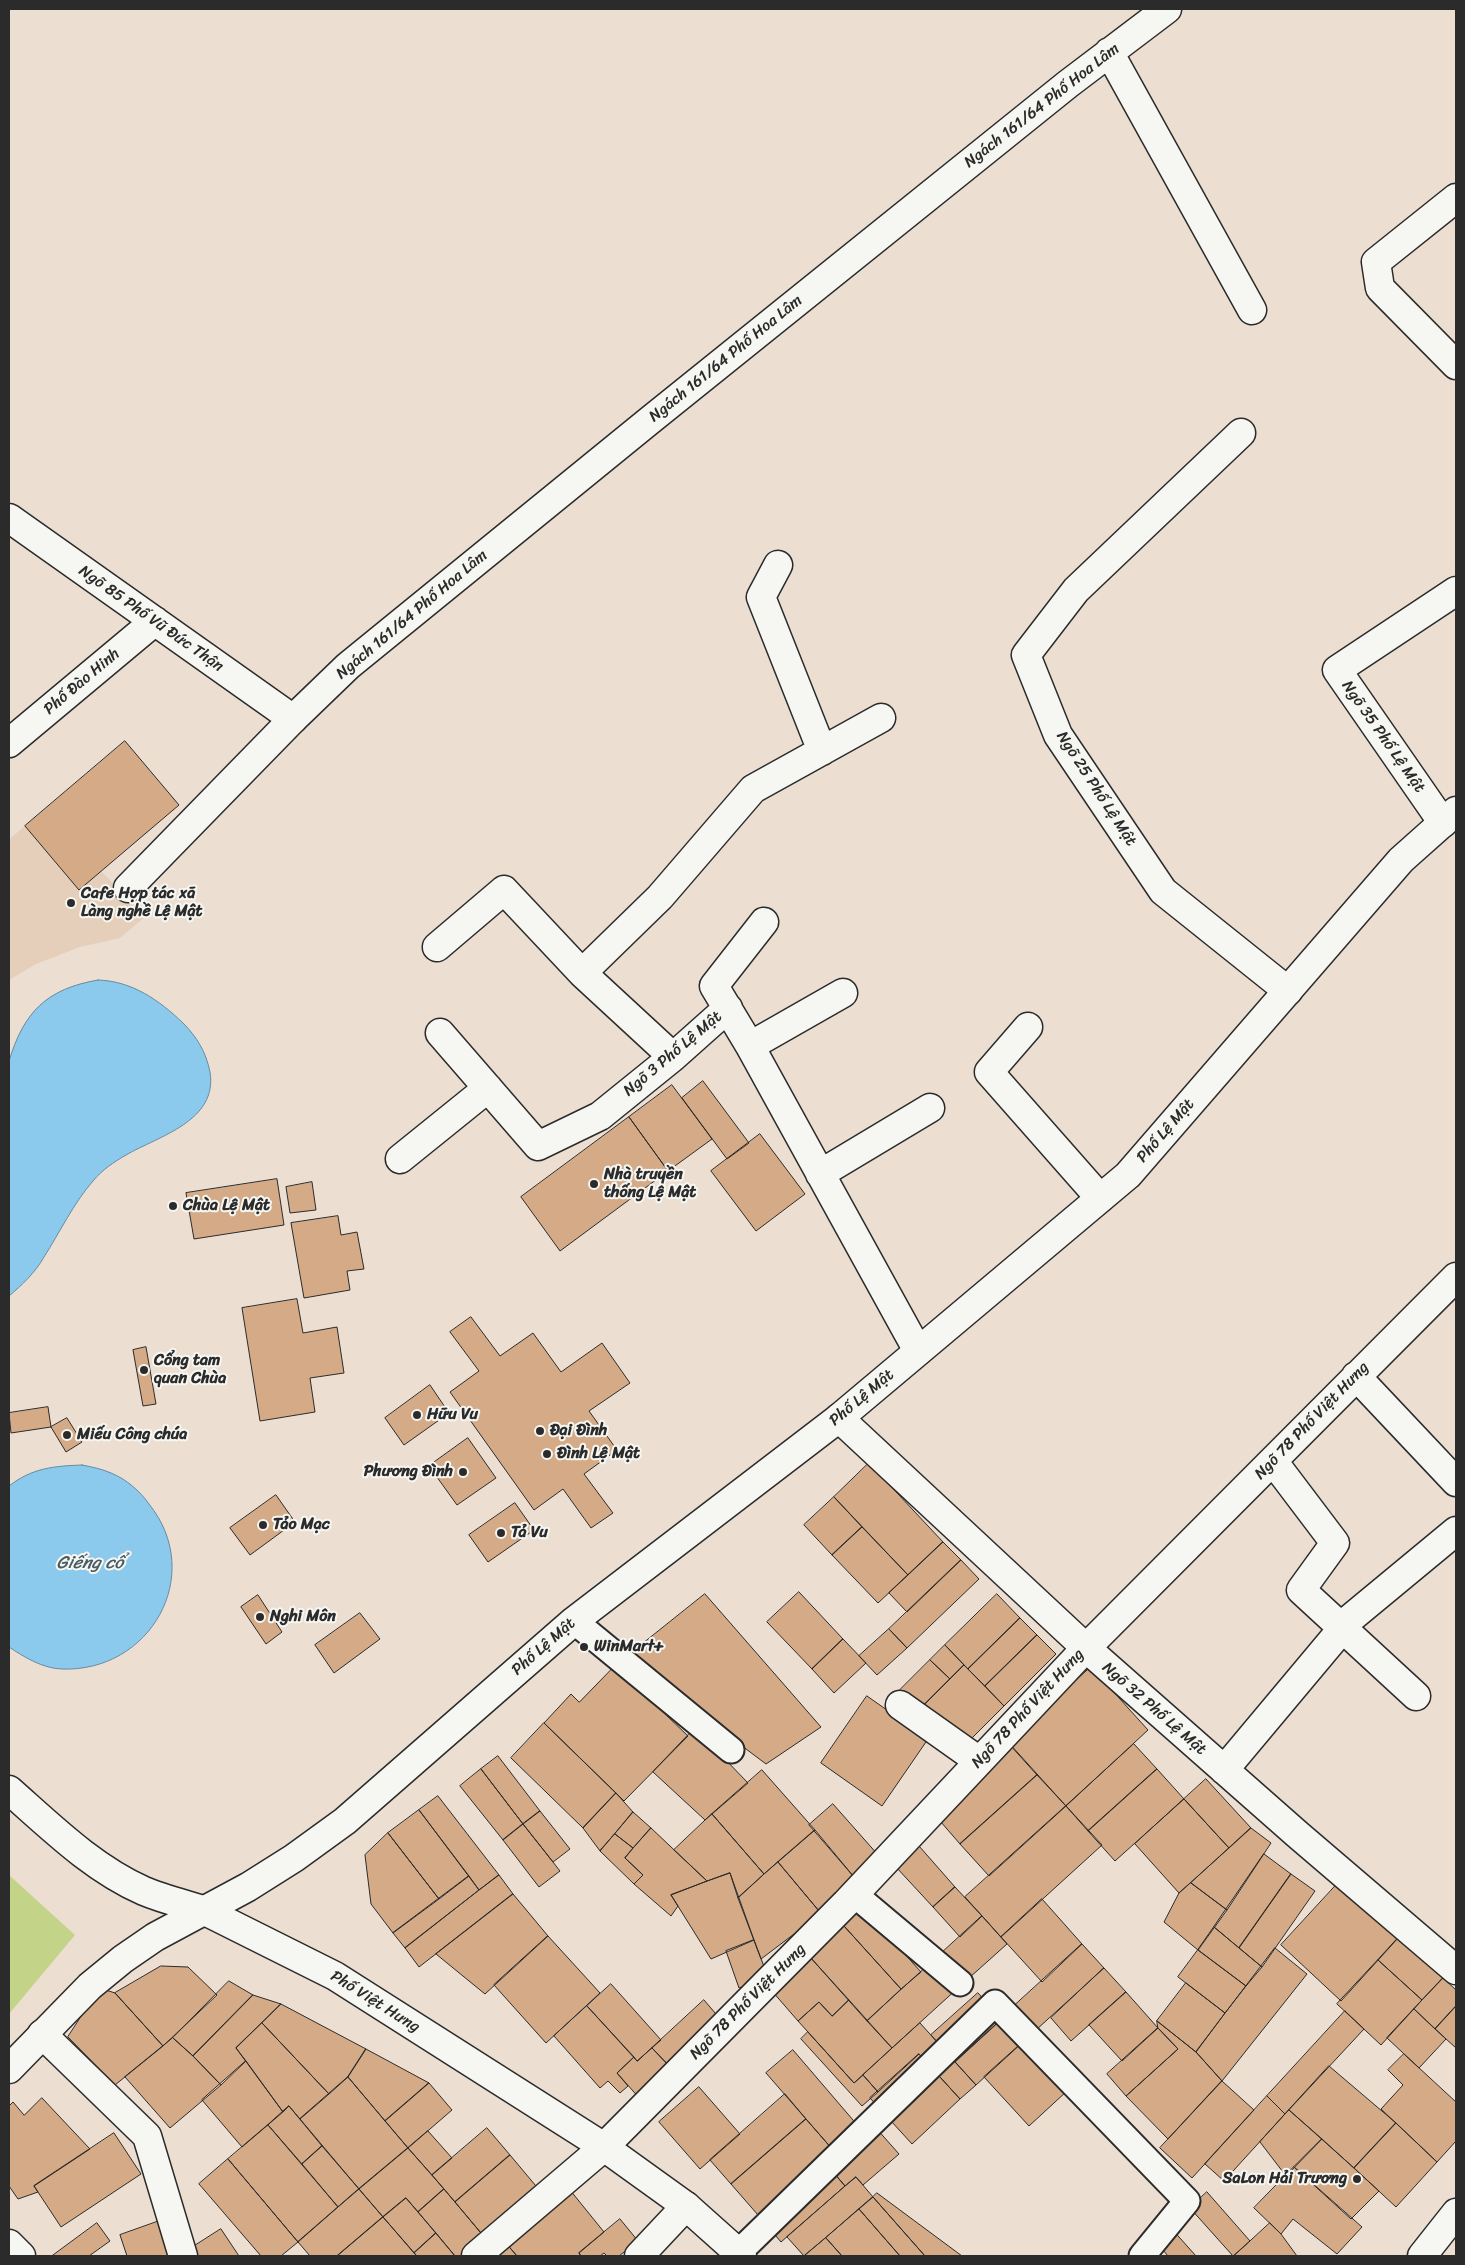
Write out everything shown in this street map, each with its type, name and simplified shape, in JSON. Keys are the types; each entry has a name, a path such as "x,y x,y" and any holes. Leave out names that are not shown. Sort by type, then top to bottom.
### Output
{"street":[{"name":"Ngách 161/64 Phố Hoa Lâm","path":"128,888 293,719 348,666 641,427 1109,52 1167,9"},
{"path":"1109,52 1252,310"},
{"path":"1454,203 1376,262 1380,288 1456,365"},
{"name":"Ngõ 25 Phố Lệ Mật","path":"1242,433 1076,590 1026,656 1058,735 1163,891 1288,991"},
{"name":"Ngõ 85 Phố Vũ Đức Thận","path":"9,518 293,719"},
{"path":"778,565 761,597 822,751"},
{"name":"Ngõ 35 Phố Lệ Mật","path":"1450,817 1337,670 1456,591"},
{"name":"Phố Đào Hinh","path":"9,743 155,621"},
{"path":"582,973 660,897 753,790 881,718"},
{"name":"Phố Lệ Mật","path":"203,1910 248,1887 294,1858 345,1821 574,1620 839,1418 1128,1175 1401,860 1450,817"},
{"path":"436,947 504,890 582,973 674,1056"},
{"path":"728,1008 714,986 764,922"},
{"path":"750,1046 843,993"},
{"name":"Ngõ 3 Phố Lệ Mật","path":"440,1033 538,1146 600,1116 674,1056 728,1008 918,1351"},
{"path":"1028,1027 990,1072 1100,1198"},
{"path":"400,1159 488,1088"},
{"path":"820,1174 930,1108"},
{"name":"Ngõ 78 Phố Việt Hưng","path":"476,2256 604,2147 854,1894 1086,1648 1456,1276"},
{"path":"1356,1376 1456,1482"},
{"name":"Ngõ 32 Phố Lệ Mật","path":"839,1418 1086,1648 1456,1970"},
{"path":"1274,1461 1335,1543 1301,1590 1416,1696"},
{"path":"1224,1770 1337,1635 1340,1627 1456,1531"},
{"path":"900,1705 979,1761"},
{"name":"Phố Việt Hưng","path":"9,1790 80,1853 104,1869 144,1891 203,1910 335,1976 604,2147 686,2206 740,2255"},
{"path":"9,2069 90,1986 123,1959 155,1937 203,1910"},
{"path":"42,2034 147,2136 183,2256"},
{"path":"640,2256 686,2206"},
{"path":"1422,2256 1456,2213"},
{"path":"9,2244 21,2256"}],"lane":[{"path":"574,1620 731,1750"},
{"path":"854,1894 960,1982"},
{"path":"740,2255 995,2003 1187,2201 1142,2256"}],"shaded area":[{"name":"Cafe Hợp tác xã Làng nghề Lệ Mật","path":"25,826 79,889 101,871 146,916 120,938 80,947 36,964 9,980 9,839"}],"green space":[{"path":"9,1875 75,1935 9,2014"}],"water":[{"path":"98,980 122,984 144,993 183,1023 197,1039 206,1058 210,1072 210,1089 205,1103 196,1115 183,1125 108,1166 97,1177 79,1199 37,1268 9,1296 9,1061 22,1029 30,1016 40,1006 64,990"},
{"name":"Giếng cổ","path":"82,1465 104,1470 117,1476 137,1490 149,1504 165,1532 172,1560 170,1588 160,1615 143,1637 120,1655 93,1666 61,1669 47,1667 9,1647 9,1486 26,1475 44,1469"}],"building":[{"path":"125,741 179,805 79,890 25,826"},
{"path":"703,1081 749,1143 727,1159 682,1098"},
{"path":"672,1085 712,1139 668,1171 629,1117"},
{"name":"Nhà truyền thống Lệ Mật","path":"629,1117 668,1171 560,1251 521,1197"},
{"path":"760,1134 805,1194 756,1231 711,1171"},
{"path":"277,1179 284,1225 194,1239 186,1193"},
{"path":"312,1182 316,1210 290,1213 286,1187"},
{"path":"338,1216 341,1235 357,1232 364,1269 347,1271 350,1290 304,1298 291,1223"},
{"path":"297,1299 303,1333 337,1327 344,1373 310,1378 315,1412 260,1421 242,1308"},
{"name":"Đại Đình","path":"471,1317 500,1356 533,1333 561,1372 602,1343 630,1383 589,1411 617,1450 584,1474 613,1513 591,1528 563,1489 534,1510 450,1392 479,1371 450,1332"},
{"name":"Cổng tam quan Chùa","path":"146,1347 156,1404 143,1406 133,1350"},
{"name":"Hữu Vu","path":"430,1385 449,1413 404,1445 385,1418"},
{"path":"48,1407 51,1427 11,1433 9,1413"},
{"name":"Miếu Công chúa","path":"67,1418 82,1442 66,1452 51,1427"},
{"name":"Phương Đình","path":"468,1438 496,1478 457,1505 429,1466"},
{"path":"869,1463 943,1542 908,1575 834,1497"},
{"name":"Tảo Mạc","path":"276,1495 295,1522 250,1555 230,1528"},
{"path":"834,1497 862,1527 832,1555 804,1525"},
{"name":"Tả Vu","path":"515,1503 534,1530 488,1562 469,1535"},
{"path":"862,1527 908,1575 878,1603 832,1555"},
{"path":"943,1542 961,1560 907,1612 889,1593"},
{"path":"961,1560 979,1579 907,1648 889,1629"},
{"path":"799,1592 843,1639 812,1669 767,1622"},
{"path":"705,1594 821,1727 766,1764 625,1658"},
{"path":"997,1594 1020,1618 968,1669 945,1645"},
{"name":"Nghi Môn","path":"258,1595 282,1632 266,1644 241,1607"},
{"path":"360,1613 380,1639 334,1673 315,1645"},
{"path":"1020,1618 1037,1635 985,1686 968,1669"},
{"path":"889,1629 907,1648 877,1675 859,1656"},
{"path":"1037,1635 1056,1654 1004,1706 985,1686"},
{"path":"843,1639 866,1663 834,1693 812,1669"},
{"path":"945,1645 964,1665 950,1679 930,1660"},
{"path":"930,1660 950,1679 919,1710 900,1690"},
{"path":"964,1665 1004,1706 964,1746 919,1710"},
{"path":"615,1666 688,1736 624,1801 544,1723 571,1694 579,1702"},
{"path":"1091,1667 1148,1730 1066,1806 1008,1742"},
{"path":"867,1696 928,1739 882,1806 821,1763"},
{"path":"544,1723 616,1793 583,1828 511,1758"},
{"path":"695,1728 748,1783 705,1820 653,1772"},
{"path":"1134,1744 1157,1769 1088,1831 1066,1806"},
{"path":"1010,1745 1037,1775 960,1844 934,1814"},
{"path":"498,1756 540,1811 523,1824 481,1769"},
{"path":"481,1769 523,1824 503,1840 460,1786"},
{"path":"1157,1769 1184,1799 1115,1861 1088,1831"},
{"path":"762,1770 815,1830 764,1874 712,1814"},
{"path":"1037,1775 1066,1806 989,1876 960,1844"},
{"path":"1206,1779 1251,1828 1229,1848 1184,1799"},
{"path":"616,1793 633,1812 600,1851 583,1828"},
{"path":"438,1796 499,1875 479,1890 419,1810"},
{"path":"1184,1799 1229,1848 1179,1893 1135,1844"},
{"path":"833,1804 879,1856 854,1877 809,1825"},
{"path":"1066,1806 1102,1845 1001,1937 965,1897"},
{"path":"419,1810 469,1876 439,1899 388,1833"},
{"path":"540,1811 570,1849 553,1862 523,1824"},
{"path":"633,1812 651,1828 633,1848 615,1834"},
{"path":"712,1814 764,1874 738,1898 730,1873 707,1881 674,1850"},
{"path":"523,1824 560,1871 539,1887 503,1840"},
{"path":"651,1828 707,1881 671,1895 678,1906 671,1916 634,1884 643,1875 625,1858"},
{"path":"1251,1828 1271,1843 1227,1910 1191,1883"},
{"path":"815,1830 854,1877 824,1917 778,1862"},
{"path":"388,1833 439,1899 393,1933 371,1904 365,1855"},
{"path":"615,1834 633,1848 625,1858 643,1875 634,1884 600,1851"},
{"path":"919,1846 955,1887 933,1907 896,1867"},
{"path":"1264,1854 1291,1874 1239,1948 1214,1927"},
{"path":"778,1862 824,1917 798,1931 761,1959 738,1898"},
{"path":"730,1873 754,1940 711,1959 671,1895"},
{"path":"1291,1874 1315,1891 1262,1967 1239,1948"},
{"path":"499,1875 513,1894 419,1967 405,1948"},
{"path":"469,1876 479,1890 405,1948 393,1933"},
{"path":"1339,1882 1399,1937 1341,2001 1281,1945"},
{"path":"1191,1883 1227,1910 1198,1950 1164,1922 1179,1893"},
{"path":"955,1887 982,1916 960,1937 933,1907"},
{"path":"513,1894 548,1936 485,1994 436,1954"},
{"path":"1042,1899 1082,1944 1042,1982 1001,1937"},
{"path":"863,1908 921,1972 901,1989 844,1926"},
{"path":"982,1916 1007,1944 959,1987 934,1960"},
{"path":"844,1926 901,1989 867,2021 810,1957"},
{"path":"1214,1927 1262,1967 1246,1986 1198,1950"},
{"path":"548,1936 600,1993 546,2043 494,1985"},
{"path":"1399,1937 1443,1978 1422,2000 1378,1960"},
{"path":"754,1940 768,1977 739,1988 726,1951"},
{"path":"1082,1944 1104,1968 1036,2030 1014,2006"},
{"path":"1275,1948 1307,1974 1222,2081 1196,2052"},
{"path":"1198,1950 1246,1986 1225,2013 1178,1977"},
{"path":"810,1957 849,2000 832,2016 819,2002 798,2021 772,1991"},
{"path":"934,1960 959,1987 892,2048 867,2021"},
{"path":"1378,1960 1422,2000 1381,2045 1337,2004"},
{"path":"161,1966 188,1967 217,1995 163,2046 115,1993"},
{"path":"1104,1968 1126,1992 1071,2041 1051,2018"},
{"path":"1443,1978 1456,1990 1456,2006 1435,2029 1414,2009"},
{"path":"229,1981 253,1995 193,2056 173,2038"},
{"path":"1186,1983 1225,2013 1196,2052 1157,2021"},
{"path":"611,1984 661,2040 637,2061 587,2006"},
{"path":"100,1988 115,1993 163,2046 115,2085 68,2037"},
{"path":"1126,1992 1158,2028 1122,2061 1089,2025"},
{"path":"978,1993 1002,2019 955,2062 931,2035"},
{"path":"253,1995 281,2004 236,2048 246,2061 221,2085 193,2056"},
{"path":"704,2000 722,2021 671,2068 652,2048"},
{"path":"849,2000 892,2048 854,2083 798,2021 819,2002 832,2016"},
{"path":"281,2004 366,2049 348,2077 329,2094 262,2023"},
{"path":"587,2006 634,2057 617,2073 628,2086 620,2093 608,2081 600,2088 554,2036"},
{"path":"1456,2006 1456,2048 1435,2029"},
{"path":"1414,2009 1446,2039 1419,2068 1387,2038"},
{"path":"1345,2011 1364,2029 1285,2114 1267,2096"},
{"path":"1002,2019 1023,2042 976,2085 955,2062"},
{"path":"1157,2021 1196,2052 1222,2081 1168,2139 1126,2096 1178,2049 1158,2028"},
{"path":"262,2023 329,2094 300,2119 289,2106 283,2112 236,2048"},
{"path":"920,2023 976,2085 960,2099 919,2054 878,2092 863,2075"},
{"path":"1158,2028 1178,2049 1126,2096 1107,2074"},
{"path":"808,2032 854,2083 863,2075 878,2092 862,2106 801,2039"},
{"path":"173,2038 221,2085 170,2128 125,2077"},
{"path":"1023,2042 1067,2091 1029,2126 984,2077"},
{"path":"652,2048 673,2070 641,2100 617,2073 634,2057 637,2061"},
{"path":"366,2049 429,2083 385,2121 348,2077"},
{"path":"793,2050 859,2127 833,2150 766,2073"},
{"path":"919,2054 960,2099 912,2144 870,2098"},
{"path":"1404,2054 1456,2102 1456,2141 1437,2162 1381,2109 1403,2085 1388,2070"},
{"path":"246,2061 283,2112 242,2147 202,2100"},
{"path":"1329,2066 1396,2123 1354,2168 1289,2110"},
{"path":"348,2077 408,2148 359,2189 300,2119"},
{"path":"1222,2081 1254,2110 1192,2178 1160,2148"},
{"path":"429,2083 452,2110 408,2148 385,2121"},
{"path":"699,2087 740,2134 700,2169 659,2122"},
{"path":"785,2094 806,2119 731,2184 710,2160"},
{"path":"1267,2096 1285,2114 1224,2181 1205,2164"},
{"path":"42,2098 90,2149 34,2186 38,2192 18,2199 9,2186 9,2106 13,2102 24,2115"},
{"path":"289,2106 322,2146 302,2164 268,2125"},
{"path":"1289,2110 1322,2139 1286,2176 1260,2142"},
{"path":"806,2119 833,2150 758,2215 731,2184"},
{"path":"868,2119 899,2154 863,2185 856,2177 845,2186 822,2159"},
{"path":"1396,2123 1437,2162 1396,2207 1354,2168"},
{"path":"268,2125 338,2207 298,2242 228,2159"},
{"path":"487,2128 510,2155 455,2202 432,2175"},
{"path":"428,2131 452,2158 432,2175 408,2148"},
{"path":"114,2133 141,2174 61,2227 34,2186"},
{"path":"1322,2139 1379,2191 1351,2219 1294,2167"},
{"path":"322,2146 359,2189 338,2207 302,2164"},
{"path":"408,2148 444,2189 418,2212 406,2198 383,2217 359,2189"},
{"path":"510,2155 541,2192 486,2239 455,2202"},
{"path":"228,2159 298,2242 281,2256 261,2256 199,2184"},
{"path":"822,2159 845,2186 781,2242 758,2215"},
{"path":"1294,2167 1362,2227 1337,2254 1293,2219 1281,2234 1254,2208"},
{"path":"856,2177 873,2197 804,2256 787,2237"},
{"path":"359,2189 383,2217 337,2256 310,2256 298,2242"},
{"path":"444,2189 486,2239 466,2256 455,2256 418,2212"},
{"path":"570,2190 604,2232 579,2253 581,2256 517,2256 505,2242"},
{"path":"1207,2192 1250,2241 1233,2256 1190,2208"},
{"path":"877,2193 962,2256 925,2256 873,2197"},
{"path":"873,2197 925,2256 900,2256 859,2209"},
{"path":"406,2198 436,2233 414,2253 383,2217"},
{"path":"859,2209 900,2256 842,2256 826,2238"},
{"path":"383,2217 417,2256 337,2256"},
{"path":"165,2219 178,2256 127,2256 120,2235"},
{"path":"620,2219 638,2241 619,2256 607,2256 604,2253 600,2256 581,2256 579,2253"},
{"path":"97,2223 110,2241 89,2256 52,2256"},
{"path":"1270,2223 1281,2234 1297,2256 1234,2256"},
{"path":"1171,2228 1196,2256 1168,2256 1157,2243"},
{"path":"221,2229 239,2256 187,2256 185,2252"},
{"path":"436,2233 455,2256 417,2256 414,2253"},
{"path":"826,2238 842,2256 804,2256"},
{"path":"505,2242 517,2256 487,2256"}],"place":[{"name":"Cafe Hợp tác xã Làng nghề Lệ Mật","path":"71,903"},
{"name":"Nhà truyền thống Lệ Mật","path":"594,1184"},
{"name":"Chùa Lệ Mật","path":"173,1206"},
{"name":"Cổng tam quan Chùa","path":"144,1370"},
{"name":"Hữu Vu","path":"417,1415"},
{"name":"Đại Đình","path":"540,1431"},
{"name":"Miếu Công chúa","path":"67,1435"},
{"name":"Đình Lệ Mật","path":"547,1454"},
{"name":"Phương Đình","path":"463,1472"},
{"name":"Tảo Mạc","path":"263,1525"},
{"name":"Tả Vu","path":"501,1533"},
{"name":"Nghi Môn","path":"260,1617"},
{"name":"WinMart+","path":"584,1647"},
{"name":"SaLon Hải Trương","path":"1357,2179"}]}
